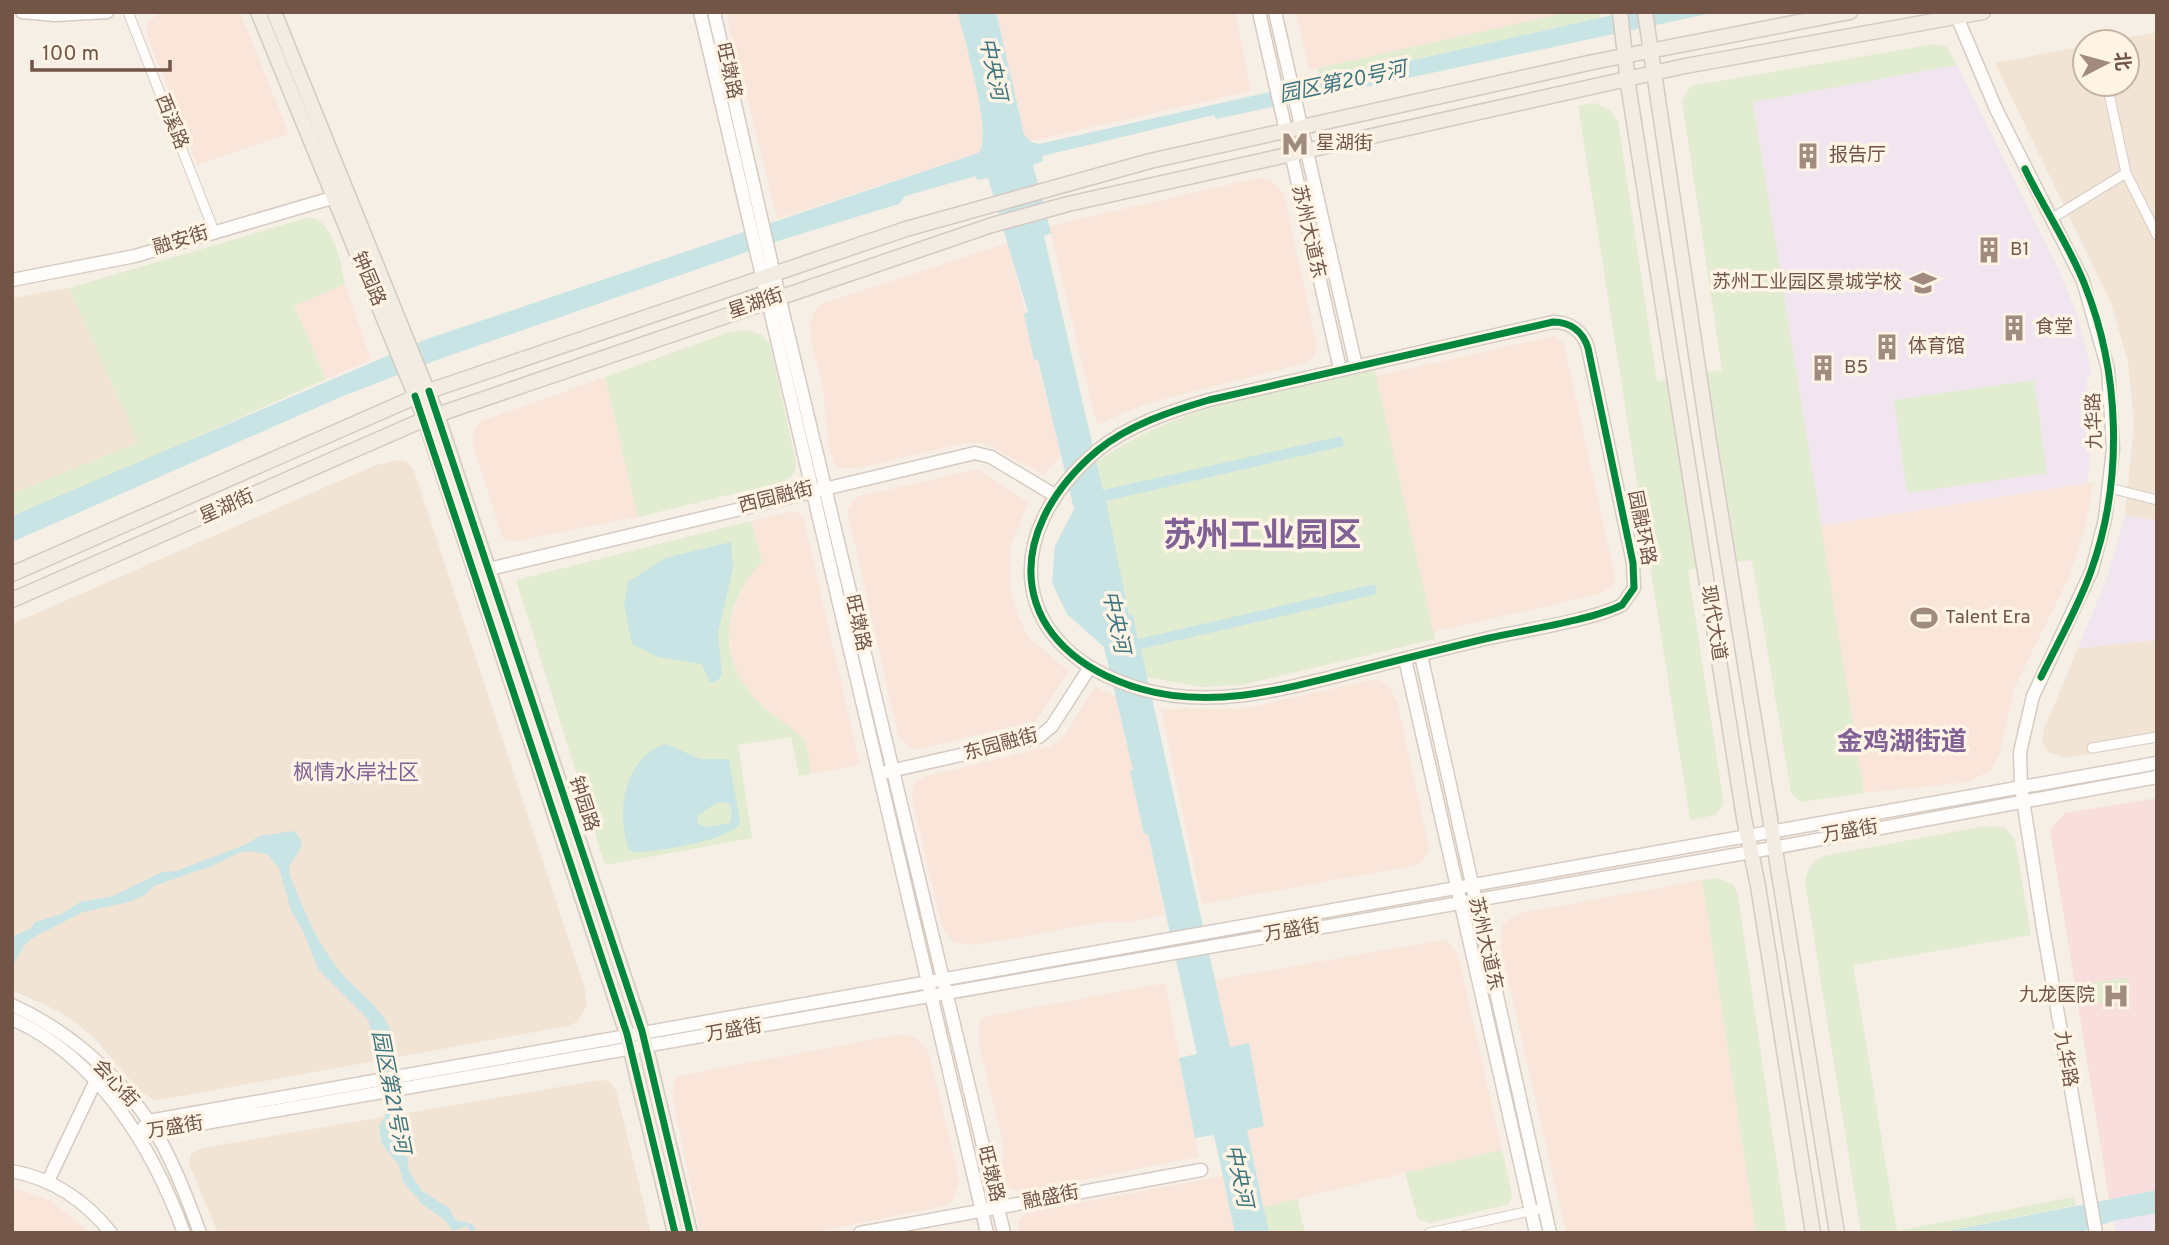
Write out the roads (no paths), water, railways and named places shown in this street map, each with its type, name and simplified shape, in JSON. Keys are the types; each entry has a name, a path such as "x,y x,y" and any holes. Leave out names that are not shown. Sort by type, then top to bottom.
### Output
{"main road":[{"path":"22,12 55,15 107,12"},
{"name":"钟园路","path":"258,12 334,197 415,373 489,569 642,1031 690,1233"},
{"name":"钟园路","path":"274,12 349,193 402,343"},
{"name":"旺墩路","path":"700,12 755,219"},
{"name":"旺墩路","path":"714,12 767,274 824,487 930,996 987,1233"},
{"name":"苏州大道东","path":"1259,12 1340,369"},
{"name":"苏州大道东","path":"1275,12 1356,366"},
{"name":"现代大道","path":"1620,12 1747,835 1812,1233"},
{"name":"现代大道","path":"1645,12 1765,794 1776,847 1837,1233"},
{"name":"星湖街","path":"12,574 422,394 767,274 906,229 1150,161 1627,55 1850,12"},
{"name":"星湖街","path":"12,600 431,417 773,298 992,226 1051,209 1629,78 1983,12"},
{"name":"九华路","path":"1956,15 1991,98 2083,281 2102,339 2112,404 2110,488 2092,570 2041,677 2025,718 2020,752 2021,787 2096,1231"},
{"name":"融安街","path":"12,280 135,256 349,193"},
{"name":"旺墩路","path":"773,298 810,490 942,977 1004,1233"},
{"name":"园融环路","path":"1553,322 1575,328 1588,348 1633,563 1634,583 1630,597 1614,609 1241,696 1190,698 1157,693 1094,669 1049,631 1037,610 1030,584 1032,546 1060,491 1100,448 1148,422 1190,405 1356,366 1553,322"},
{"name":"钟园路","path":"431,417 631,1049 675,1233"},
{"name":"西园融街","path":"489,569 810,490 975,453 991,457 1060,491"},
{"name":"苏州大道东","path":"1421,655 1472,884 1468,900"},
{"name":"苏州大道东","path":"1405,659 1458,886 1468,900 1538,1209 1549,1233"},
{"name":"东园融街","path":"885,773 1040,737 1052,726 1094,669"},
{"name":"万盛街","path":"400,1082 642,1031 2157,763"},
{"name":"万盛街","path":"137,1135 151,1127 380,1085 631,1049 1209,945 1751,852 2157,777"},
{"name":"会心街","path":"12,1005 56,1029 103,1068 151,1127 200,1233"},
{"name":"会心街","path":"12,1018 41,1034 95,1080 137,1135 157,1169 184,1233"},
{"path":"48,1181 103,1068"},
{"name":"融盛街","path":"860,1233 1201,1170"},
{"path":"12,1171 48,1181 82,1202 111,1233"},
{"name":"苏州大道东","path":"1536,1233 1538,1209"}],"street":[{"name":"西溪路","path":"128,12 214,231"},
{"path":"2110,98 2126,173 2157,235"},
{"path":"2051,219 2126,173"},
{"path":"2110,488 2157,499"},
{"path":"2092,748 2157,737"},
{"path":"1429,1233 1538,1209"}],"water":[{"path":"958,12 996,12 1024,134 1031,142 1039,144 1626,12 1717,12 1216,119 1214,115 1042,156 1043,161 1033,165 1051,233 1044,236 1103,490 1342,436 1344,446 1106,501 1129,615 1133,615 1138,639 1375,584 1377,594 1141,649 1230,1047 1249,1043 1264,1126 1247,1130 1269,1233 1235,1233 1214,1135 1195,1138 1179,1058 1197,1054 1148,834 1144,834 1130,771 1133,770 1104,647 1067,614 1052,583 1055,546 1074,509 1038,360 1034,360 1024,314 1028,312 988,178 977,180 976,176 905,196 899,204 784,239 437,360 343,396 12,542 12,516 427,339 978,153 982,144 983,128"},
{"path":"731,542 733,567 718,633 722,676 714,683 709,681 702,664 658,657 632,644 624,606 628,582 665,558"},
{"path":"666,744 700,759 729,759 740,823 722,835 674,848 633,852 628,848 623,818 627,787 632,773 652,750","holes":["718,802 727,803 732,809 730,823 708,827 698,824 697,816"]},
{"name":"园区第21号河","path":"293,831 301,844 289,867 290,875 311,924 323,948 339,970 375,1006 391,1032 409,1171 422,1191 449,1208 455,1220 472,1224 478,1233 472,1233 467,1226 453,1231 445,1220 422,1204 404,1183 398,1164 382,1144 379,1126 385,1117 381,1072 368,1019 318,969 304,933 291,910 279,868 267,854 249,851 238,853 212,866 154,886 143,896 129,902 83,912 32,938 12,967 12,937 31,928 35,922 62,914 80,902 113,896 162,872 176,871 247,844 259,836"},
{"path":"2157,1190 2157,1213 2113,1221 2078,1233 1938,1233"}],"place":[{"name":"星湖街","path":"1295,144"},
{"name":"报告厅","path":"1808,156"},
{"name":"B1","path":"1989,250"},
{"name":"苏州工业园区景城学校","path":"1923,283"},
{"name":"食堂","path":"2014,328"},
{"name":"体育馆","path":"1887,347"},
{"name":"B5","path":"1823,368"},
{"name":"Talent Era","path":"1924,618"},
{"name":"九龙医院","path":"2116,996"}],"district":[{"name":"苏州工业园区","path":"1262,538"},
{"name":"金鸡湖街道","path":"1902,743"},
{"name":"枫情水岸社区","path":"356,773"}],"water label":[{"name":"中央河","path":"992,69"},
{"name":"园区第20号河","path":"1343,83"},
{"name":"中央河","path":"1115,622"},
{"name":"中央河","path":"1238,1176"}]}
